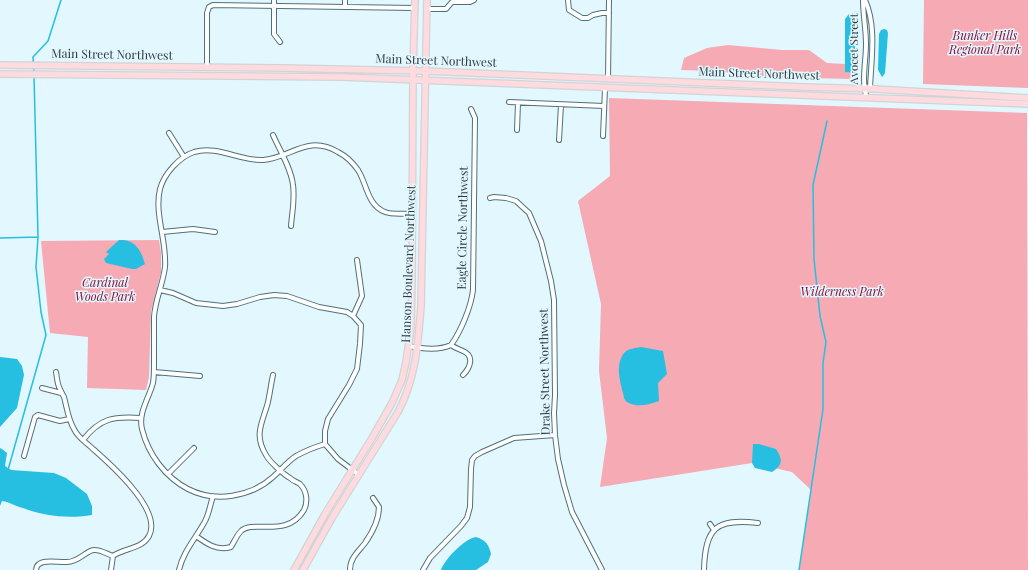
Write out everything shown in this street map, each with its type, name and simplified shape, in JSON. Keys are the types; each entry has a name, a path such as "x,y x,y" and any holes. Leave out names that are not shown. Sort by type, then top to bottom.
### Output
{"main road":[{"name":"Hanson Boulevard Northwest","path":"294,570 325,514 353,470 392,403 402,380 409,346 412,280 413,70 415,0"},
{"name":"Hanson Boulevard Northwest","path":"303,570 332,518 405,400 413,376 418,348 421,306 427,0"},
{"name":"Main Street Northwest","path":"0,65 413,70 866,90 1016,101 1028,104"},
{"name":"Main Street Northwest","path":"0,74 342,78 867,98 1016,101 1028,98"},
{"name":"Main Street Northwest","path":"817,96 825,93 858,94 866,90"}],"street":[{"path":"274,0 274,34 280,42"},
{"path":"345,0 345,7"},
{"path":"427,9 446,9 452,2 467,2 474,0"},
{"path":"568,0 569,10 582,18 588,18 602,13 609,13"},
{"path":"608,79 610,0"},
{"name":"Avocet Street","path":"864,0 870,20 871,31 866,90 867,98"},
{"path":"207,67 207,13 209,7 213,5 415,8"},
{"path":"603,136 605,88"},
{"path":"509,102 604,106"},
{"path":"517,130 518,103"},
{"path":"559,140 561,105"},
{"name":"Eagle Circle Northwest","path":"451,345 468,310 473,290 476,118 471,109"},
{"path":"169,133 184,157"},
{"path":"273,135 288,168 293,185 291,226"},
{"path":"325,444 302,453 280,469 274,477 265,484 251,491 232,496 213,496 190,490 175,481 153,457 146,443 141,418 153,382 154,316 164,275 165,258 159,206 160,188 172,167 184,157 194,152 209,150 218,151 251,160 264,160 306,146 323,146 338,151 352,163 359,171 369,196 375,205 384,212 412,214"},
{"name":"Drake Street Northwest","path":"490,198 506,198 516,201 529,213 546,257 554,300 556,343 554,413 555,435 560,472 572,512 602,570"},
{"path":"162,232 193,229 215,232"},
{"path":"353,316 362,296 357,260"},
{"path":"160,290 173,293 196,303 223,306 237,304 260,297 274,295 287,296 319,307 347,312 353,316 360,324 358,369 350,385 328,419 325,431 325,444 338,459 360,475"},
{"path":"409,346 436,349 451,345 456,349 467,353 470,357 470,366 463,376"},
{"path":"36,570 39,563 76,561 94,549 113,556 144,542 150,535 152,527 148,510 138,496 106,461 74,430 68,419 64,398 59,388 56,372"},
{"path":"154,372 200,376"},
{"path":"196,536 210,546 226,549 231,547 241,531 247,528 275,527 285,525 300,516 306,504 306,493 300,484 289,478 267,457 264,451 259,429 268,402 273,375"},
{"path":"42,388 62,393"},
{"path":"24,456 35,417 38,416 60,421 68,419"},
{"path":"83,440 97,425 110,419 117,417 141,418"},
{"path":"423,570 430,558 467,518 470,506 470,469 472,460 475,456 514,438 555,435"},
{"path":"168,474 194,448"},
{"path":"179,570 189,546 205,521 213,496"},
{"path":"350,570 350,565 354,556 370,534 378,516 379,507 373,498"},
{"path":"704,570 705,547 709,536 714,530 720,525 734,521 758,523"},
{"path":"710,524 714,530"},
{"path":"111,570 113,556"}],"green space":[{"name":"Bunker Hills Regional Park","path":"924,0 1028,0 1028,88 923,84"},
{"path":"728,45 782,50 809,50 827,63 845,64 846,72 853,73 853,75 849,79 772,77 714,71 681,70 684,58 707,48"},
{"name":"Wilderness Park","path":"609,98 1027,113 1028,570 799,570 811,490 792,472 752,463 600,487 607,438 599,371 601,304 578,201 610,176"},
{"name":"Cardinal Woods Park","path":"159,240 161,272 151,311 149,377 146,390 87,388 88,337 50,333 41,241"}],"water":[{"path":"849,14 855,17 855,69 853,73 845,72 845,19"},
{"path":"881,30 887,30 888,33 885,73 882,77 878,70 879,34"},
{"path":"119,240 125,240 133,243 142,254 145,264 136,269 132,269 106,263 104,259 109,254 106,252"},
{"path":"641,347 663,351 667,374 658,383 659,401 644,405 636,405 627,402 624,399 619,368 621,358 625,352"},
{"path":"0,357 17,359 22,366 24,375 17,408 0,427"},
{"path":"753,444 759,444 776,449 781,459 780,465 772,472 755,468 752,463"},
{"path":"0,448 7,453 5,466 11,470 54,473 66,478 87,494 92,506 92,515 66,517 48,515 2,501 0,506"},
{"path":"476,537 485,541 489,548 491,554 488,562 476,570 441,570 446,560 461,545"}],"waterway":[{"path":"34,72 33,57 48,41 61,0"},
{"path":"8,470 46,335 41,312 36,267 38,237 34,76"},
{"path":"799,570 823,409 823,363 826,342 820,316 814,259 813,185 827,121"},
{"path":"0,238 38,237"}]}
